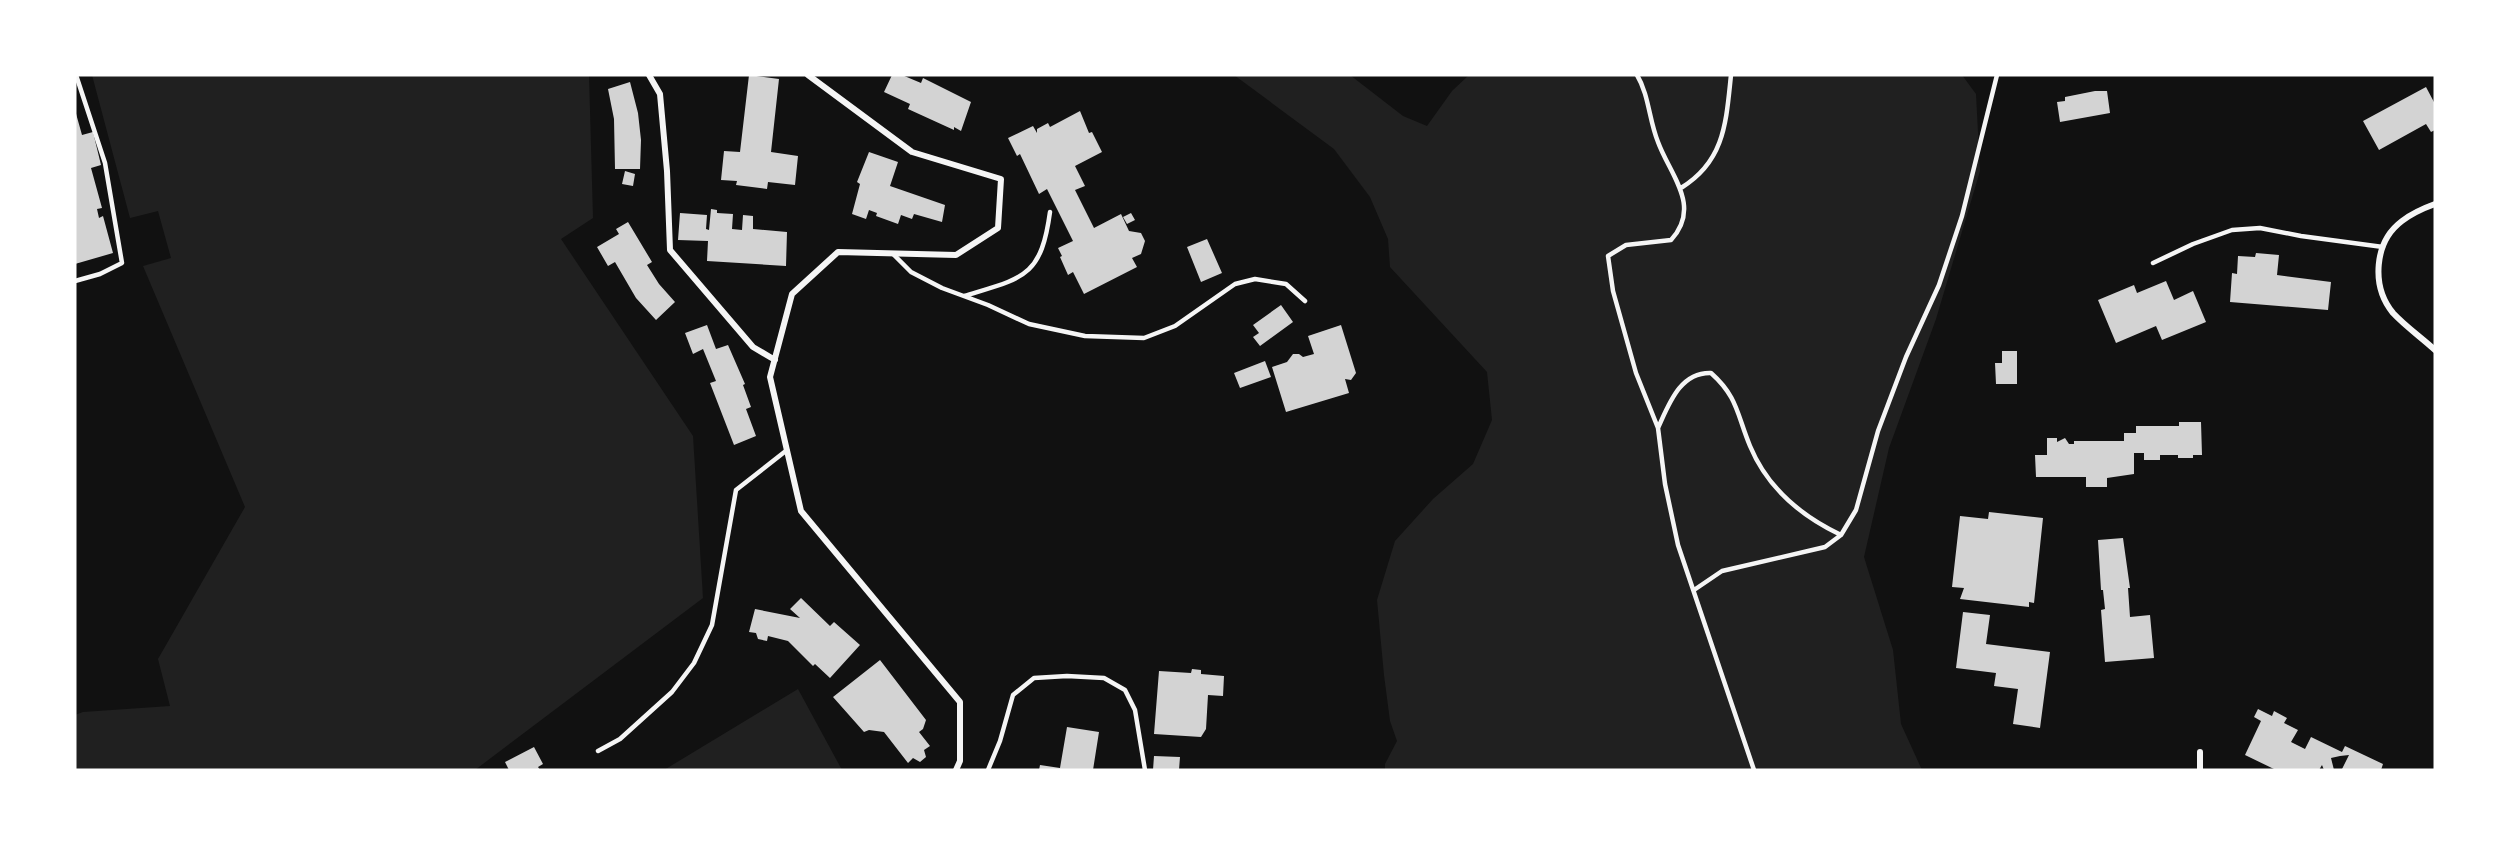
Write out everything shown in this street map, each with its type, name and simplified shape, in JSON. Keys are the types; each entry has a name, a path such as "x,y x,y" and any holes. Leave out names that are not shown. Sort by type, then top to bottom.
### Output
{"street":[{"path":"649,75 660,94 667,171 670,250 753,347 775,360"},
{"path":"808,75 912,152 1001,179 998,228 956,255 838,252 792,294 770,377 801,511 960,702 960,762 956,770"},
{"path":"2435,204 2402,220 2393,230 2383,248 2379,265 2379,283 2385,300 2394,313 2435,350"},
{"path":"2200,752 2200,770"}],"lane":[{"path":"75,281 100,274 122,263 105,163 76,75"},
{"path":"1637,75 1643,85 1658,144 1681,188 1683,209 1680,230 1671,240 1626,245 1608,256 1609,275 1630,353 1658,428 1665,484 1678,544 1754,770"},
{"path":"1681,188 1710,164 1727,116 1731,75"},
{"path":"1694,590 1722,572 1825,547 1841,535 1856,510 1882,420 1906,357 1939,285 1962,216 1997,75"},
{"path":"964,296 1006,283 1028,271 1039,258 1046,241 1050,212"},
{"path":"2153,263 2193,244 2232,230 2260,228 2383,248"},
{"path":"893,254 910,272 1029,324 1085,336 1144,338 1175,326 1234,284 1256,279 1286,284 1305,301"},
{"path":"1658,428 1669,402 1685,381 1699,372 1711,373 1725,385 1738,408 1749,445 1764,474 1789,502 1820,525 1841,535"},
{"path":"598,751 620,739 672,692 694,663 712,625 736,490 787,450"},
{"path":"988,770 1000,741 1013,695 1034,678 1067,676 1104,678 1125,690 1135,710 1145,770"}],"shaded area":[{"path":"92,75 589,75 593,218 561,239 693,436 703,598 475,770 75,770 75,715 83,712 170,706 158,659 245,507 143,266 171,258 158,211 130,218"},
{"path":"1234,75 1350,75 1403,116 1427,126 1452,91 1469,75 1962,75 1976,94 1980,171 1936,319 1889,448 1864,557 1893,650 1901,724 1922,770 1385,770 1385,764 1397,741 1390,721 1377,600 1395,541 1433,499 1473,464 1492,420 1487,372 1390,267 1388,239 1370,197 1334,149"},
{"path":"798,689 842,770 664,770"}],"building":[{"path":"749,75 779,79 771,152 798,156 795,185 768,182 767,189 736,185 737,181 721,180 724,151 740,152"},
{"path":"892,75 902,75 921,83 923,78 971,102 961,131 908,109 910,104 884,92"},
{"path":"630,82 638,113 641,140 640,169 615,169 614,119 608,89"},
{"path":"2426,87 2435,104 2435,130 2431,132 2426,124 2379,150 2363,121"},
{"path":"2107,91 2110,113 2060,122 2057,102 2065,101 2065,97"},
{"path":"75,110 82,135 93,132 101,165 91,168 102,208 97,209 99,218 103,216 113,253 75,264"},
{"path":"1080,111 1089,133 1092,132 1102,152 1075,166 1085,186 1075,190 1094,228 1121,214 1129,231 1141,233 1145,241 1141,254 1132,258 1137,267 1084,294 1073,272 1068,275 1058,248 1073,241 1047,189 1039,194 1020,154 1017,156 1008,138 1033,126 1037,133 1037,129 1048,123 1050,127"},
{"path":"869,152 898,162 890,186 945,205 942,222 914,214 912,219 901,215 898,224 876,216 877,213 869,210 866,219 852,214 860,184 857,182"},
{"path":"625,171 635,174 633,186 622,184"},
{"path":"711,209 717,210 717,213 733,214 732,229 742,230 743,215 753,216 753,229 787,232 786,266 707,261 708,241 678,240 680,213 707,215 706,229 709,230"},
{"path":"1131,213 1135,220 1127,224 1123,217"},
{"path":"628,222 652,262 647,265 659,284 675,302 656,320 636,298 615,262 608,266 597,247 619,234 616,229"},
{"path":"1207,239 1222,273 1201,282 1187,247"},
{"path":"2256,253 2279,255 2277,275 2331,282 2328,310 2230,302 2232,273 2237,274 2238,256 2255,257"},
{"path":"2166,281 2174,300 2193,291 2206,322 2162,340 2156,326 2116,343 2098,300 2134,285 2137,293"},
{"path":"1281,305 1293,322 1260,346 1253,337 1259,333 1253,325"},
{"path":"707,325 716,349 728,345 745,384 743,385 751,407 746,409 756,436 734,445 710,383 716,381 703,349 693,354 685,333"},
{"path":"1341,325 1356,373 1351,380 1345,379 1349,393 1286,412 1272,367 1287,362 1293,354 1303,357 1314,354 1308,336"},
{"path":"2002,351 2017,351 2017,384 1996,384 1995,363 2002,363"},
{"path":"1265,361 1271,377 1240,388 1234,373"},
{"path":"2179,422 2201,422 2202,455 2193,455 2193,458 2178,458 2178,455 2160,455 2160,460 2144,460 2144,453 2134,453 2134,474 2107,478 2107,487 2086,487 2086,477 2036,477 2035,455 2047,455 2047,438 2057,438 2057,442 2065,438 2069,444 2074,444 2074,441 2124,441 2124,433 2136,433 2136,426 2179,426"},
{"path":"1989,512 2043,518 2034,603 2029,602 2029,607 1960,599 1964,588 1952,587 1960,516 1988,519"},
{"path":"2123,538 2130,588 2128,588 2130,617 2150,615 2154,658 2105,662 2101,610 2105,609 2103,590 2101,590 2098,540"},
{"path":"801,598 830,626 834,622 860,645 830,678 815,664 813,666 788,641 768,636 767,641 758,639 756,633 749,632 755,609 800,618 790,609"},
{"path":"1963,612 1990,615 1986,644 2050,652 2040,728 2013,724 2018,689 1994,686 1996,673 1956,668"},
{"path":"880,660 926,720 923,729 919,732 930,746 924,750 926,757 920,762 913,758 908,763 884,732 869,730 864,732 833,697"},
{"path":"1192,669 1201,670 1201,674 1224,676 1223,696 1208,695 1206,729 1201,737 1154,734 1159,671 1191,673"},
{"path":"2258,709 2272,716 2274,711 2287,718 2284,723 2298,730 2291,742 2305,749 2311,737 2342,752 2345,746 2383,764 2381,770 2342,769 2349,755 2331,758 2334,770 2324,770 2322,765 2319,770 2276,770 2245,755 2261,721 2254,717"},
{"path":"1067,727 1099,732 1093,770 1039,770 1040,765 1060,768"},
{"path":"534,747 543,764 538,767 540,770 509,770 505,762"},
{"path":"1154,756 1180,757 1179,770 1153,770"}]}
